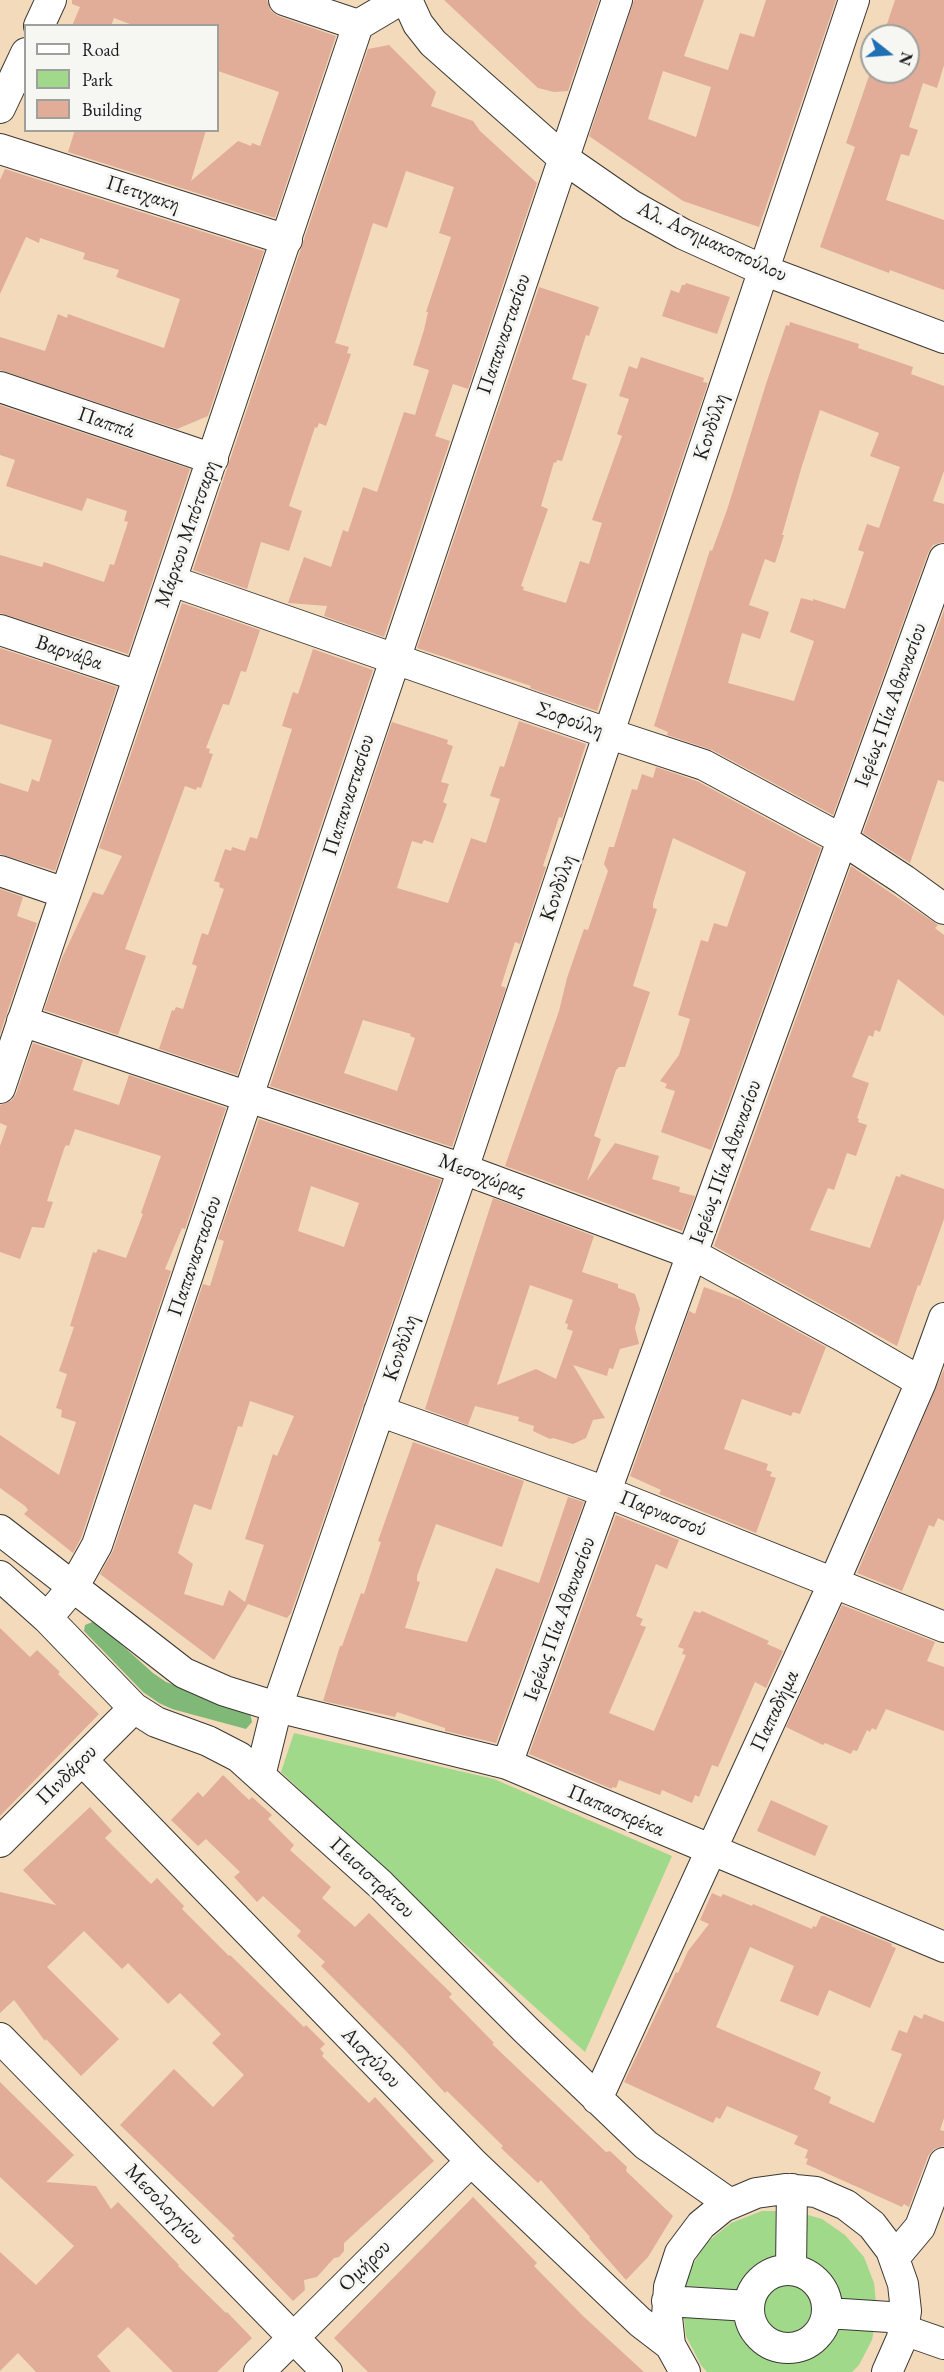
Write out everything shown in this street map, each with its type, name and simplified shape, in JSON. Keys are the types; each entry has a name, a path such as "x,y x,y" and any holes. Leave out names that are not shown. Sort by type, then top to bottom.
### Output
{"street":[{"path":"40,24 51,0"},
{"path":"284,0 358,26 400,0"},
{"name":"Αλ. Ασημακοπούλου","path":"407,0 418,24 433,43 563,158 652,218 763,270 944,338"},
{"name":"Παπαναστασίου","path":"47,1618 74,1586 97,1545 617,0"},
{"name":"Κονδύλη","path":"260,1776 277,1707 463,1169 854,0"},
{"name":"Μάρκου Μπότσαρη","path":"0,1088 358,26"},
{"path":"0,108 24,57"},
{"name":"Πετιχακη","path":"0,149 287,240"},
{"name":"Παππά","path":"0,387 213,459"},
{"name":"Ιερέως Πία Αθανασίου","path":"507,1764 944,559"},
{"name":"Σοφούλη","path":"172,581 704,765 843,840 944,909"},
{"name":"Βαρνάβα","path":"0,630 138,676"},
{"path":"0,871 65,893"},
{"name":"Μεσοχώρας","path":"22,1021 463,1169 692,1254 921,1382"},
{"name":"Παπαδήμα","path":"597,2099 834,1582 921,1382 944,1318"},
{"name":"Παρνασσού","path":"379,1411 606,1492 944,1627"},
{"name":"Παπασκρέκα","path":"0,1530 184,1673 225,1691 277,1707 507,1764 944,1947"},
{"name":"Πεισιστράτου","path":"0,1576 47,1618 134,1708 156,1722 208,1741 239,1757 381,1885 646,2145 729,2203"},
{"name":"Πινδάρου","path":"0,1842 134,1708"},
{"name":"Αισχύλου","path":"82,1760 471,2161 640,2322 670,2345"},
{"name":"Μεσολογγίου","path":"0,2038 327,2372"},
{"name":"Ομήρου","path":"259,2372 471,2161"},
{"path":"894,2258 920,2227 944,2163"},
{"path":"791,2270 792,2189"},
{"path":"685,2372 670,2345 667,2301 670,2280 684,2247 701,2225 729,2203 756,2193 792,2189 824,2195 853,2209 877,2230 894,2258 903,2284 904,2324 897,2353 887,2372"},
{"path":"791,2270 803,2273 818,2285 826,2301 827,2313 820,2330 808,2343 796,2348 783,2360 772,2345 762,2339 754,2329 749,2306 752,2294 763,2280 779,2271 791,2270"},
{"path":"667,2301 749,2306"},
{"path":"827,2313 904,2324 944,2344"}],"green space":[{"path":"95,1621 166,1682 250,1713 252,1722 246,1729 172,1709 159,1703 143,1692 84,1631 85,1625"},
{"path":"294,1733 494,1779 672,1856 585,2052 440,1922 281,1772"},
{"path":"762,2211 794,2211 822,2219 845,2235 864,2257 874,2283 877,2312 872,2340 859,2365 852,2372 707,2372 701,2365 686,2336 682,2303 689,2271 706,2243 731,2223"}],"building":[{"path":"72,0 267,0 271,11 278,16 336,36 275,218 68,152 74,132 205,132 191,181 238,141 251,146 252,143 260,146 279,92 219,71 219,24 130,24 114,18 112,24 73,24 80,7 72,4"},
{"path":"444,0 599,0 568,91 554,92 538,88"},
{"path":"634,0 704,0 684,56 728,70 740,33 754,37 766,0 836,0 759,227 683,201 589,136","holes":["663,71 711,87 696,137 648,119"]},
{"path":"895,0 944,0 944,65 937,88 923,83 909,127 918,130 909,156 901,154 886,200 944,220 944,290 890,270 889,273 820,247 855,147 846,143 866,84 920,84 920,24 887,24"},
{"path":"389,45 436,92 431,106 473,121 480,131 537,183 468,389 453,384 435,436 450,441 384,637 324,616 327,606 288,603 304,557 331,567 343,530 348,532 363,487 377,492 404,412 415,415 429,370 413,365 424,330 428,312 426,312 451,237 439,233 454,187 406,171 387,228 373,223 335,343 349,347 347,353 351,354 326,426 319,423 317,428 315,427 289,506 302,511 289,551 261,542 247,589 193,570 368,49"},
{"path":"5,169 264,251 208,416 177,429 0,370 0,337 45,351 58,314 67,318 68,314 164,348 180,299 116,277 119,270 83,259 85,253 40,238 39,243 26,237 0,294 0,180"},
{"path":"686,283 730,297 717,334 662,316 671,290 679,293 682,285"},
{"path":"539,287 599,307 589,336 586,335 572,379 587,384 562,461 554,462 541,506 548,509 521,586 524,587 523,590 566,603 580,561 589,564 602,523 592,520 622,436 617,434 629,399 619,396 629,366 637,369 641,357 704,378 703,382 708,383 597,711 417,648"},
{"path":"790,322 859,344 858,348 913,367 911,374 944,386 944,471 933,501 944,504 944,542 933,545 928,553 833,815 712,750 667,735 668,732 654,726 710,550 712,551 727,510 766,384 786,325 789,326","holes":["820,410 879,433 870,456 900,467 879,528 867,524 858,550 864,552 845,609 813,599 813,601 801,598 790,632 814,641 794,701 728,683 742,633 760,639 769,612 749,605 765,559 775,563"]},
{"path":"0,405 190,469 128,654 0,613 0,555 42,567 44,562 104,582 110,564 114,565 128,522 124,521 127,511 87,498 82,511 6,486 15,460 0,455"},
{"path":"182,603 260,630 246,672 241,671 229,705 223,704 206,748 210,749 209,753 213,754 201,788 197,787 196,790 185,786 125,949 146,956 118,1035 44,1010 62,958 93,892 103,895 122,856 99,848"},
{"path":"944,610 944,782 938,780 910,863 863,833"},
{"path":"0,648 117,687 55,871 0,854 0,783 28,792 32,779 39,782 52,740 0,724"},
{"path":"313,649 373,670 237,1075 159,1049 172,1010 174,1011 176,1007 183,1009 197,966 192,964 202,933 208,935 224,889 219,887 220,883 214,881 225,849 231,851 232,847 245,851 250,837 257,839 292,729 282,726 293,692 298,694"},
{"path":"519,721 586,744 562,818 559,817 543,866 546,867 520,944 515,942 501,986 506,988 452,1147 270,1086 392,722 448,740 447,744 453,746 441,782 449,784 443,802 447,804 433,843 424,840 422,844 412,841 397,888 448,903 471,838 486,843 500,799 490,796 500,766 504,767","holes":["363,1020 411,1034 410,1036 415,1038 397,1091 344,1073"]},
{"path":"656,767 697,781 821,848 711,1150 661,1132 675,1091 665,1088 667,1084 660,1081 679,1055 690,1019 678,1015 701,940 708,942 714,923 727,927 746,872 673,838 653,903 653,908 657,909 633,986 650,992 625,1067 619,1067 616,1070 594,1136 601,1139 587,1181 615,1143 659,1156 652,1179 680,1187 679,1192 695,1196 682,1231 505,1166 559,1011 567,978 584,929 588,930 608,871 604,864 609,847 614,847 632,789 637,790 642,774 653,778"},
{"path":"851,866 938,925 935,928 944,935 944,1016 898,979 880,1032 875,1030 873,1037 869,1035 852,1077 869,1083 857,1118 858,1122 867,1125 856,1156 847,1153 834,1190 828,1188 810,1230 870,1248 896,1176 900,1177 901,1174 944,1189 944,1219 897,1346 714,1246"},
{"path":"0,889 23,897 17,916 37,923 0,1034"},
{"path":"33,1043 83,1060 73,1090 119,1105 129,1075 226,1108 185,1229 182,1228 165,1269 171,1271 81,1538 73,1553 24,1514 28,1510 25,1506 0,1488 0,1435 59,1475 76,1422 61,1417 62,1410 56,1408 67,1374 59,1371 74,1327 70,1326 93,1252 96,1253 98,1249 126,1258 161,1156 75,1129 69,1146 66,1145 64,1149 47,1201 53,1202 44,1228 32,1227 20,1259 0,1252 0,1146 7,1126 0,1123 0,1105 11,1101 16,1094"},
{"path":"259,1119 441,1180 291,1613 287,1618 248,1604 214,1660 100,1574 113,1551 203,1284 210,1286 224,1241 218,1239","holes":["311,1186 359,1203 344,1247 298,1231","250,1401 294,1416 277,1456 273,1454 245,1539 264,1545 245,1602 229,1590 223,1606 184,1594 193,1564 178,1553 194,1504 211,1510 238,1426 242,1427"]},
{"path":"493,1198 594,1236 582,1272 618,1284 618,1288 635,1294 640,1309 635,1328 639,1344 620,1349 613,1369 609,1368 607,1376 573,1365 605,1418 593,1420 586,1438 573,1444 550,1439 533,1431 534,1426 518,1421 519,1417 475,1406 468,1425 425,1409","holes":["530,1285 573,1300 565,1323 568,1324 567,1329 573,1331 556,1379 536,1369 497,1385"]},
{"path":"704,1287 740,1300 826,1347 800,1414 793,1412 791,1416 742,1399 724,1449 768,1464 766,1470 772,1472 770,1476 776,1478 756,1533 659,1494 661,1490 630,1476 689,1311 695,1314"},
{"path":"944,1369 944,1521 938,1518 934,1527 929,1525 902,1591 857,1573"},
{"path":"413,1442 524,1481 502,1547 436,1524 417,1576 417,1581 420,1582 405,1628 467,1642 496,1568 539,1583 568,1497 584,1502 496,1743 445,1731 445,1728 397,1712 395,1717 323,1701 340,1646 342,1646 361,1593 364,1594 381,1542 378,1541"},
{"path":"616,1515 679,1540 667,1569 656,1564 636,1616 643,1619 640,1625 646,1627 609,1713 654,1731 686,1655 682,1654 684,1649 678,1647 694,1611 700,1613 702,1611 769,1641 767,1644 783,1651 766,1688 755,1682 718,1767 712,1765 699,1797 695,1795 692,1803 662,1790 660,1795 619,1780 616,1788 612,1787 612,1789 529,1754"},
{"path":"842,1605 935,1642 927,1661 944,1667 944,1731 886,1709 876,1730 872,1728 870,1732 867,1730 857,1751 853,1750 851,1754 825,1743 823,1745 786,1727"},
{"path":"0,1628 30,1657 37,1650 99,1714 0,1816"},
{"path":"223,1775 249,1800 252,1797 272,1815 268,1819 294,1845 290,1850 331,1887 322,1898 355,1927 369,1913 452,1994 449,1997 494,2043 492,2044 606,2152 610,2151 627,2167 626,2171 673,2216 648,2257 626,2280 541,2180 538,2183 501,2148 503,2146 447,2091 445,2093 321,1966 325,1962 297,1936 301,1931 263,1896 257,1902 234,1877 240,1872 206,1839 198,1846 171,1820 198,1792 203,1797"},
{"path":"771,1800 828,1826 815,1856 757,1831"},
{"path":"90,1807 112,1831 105,1838 151,1884 157,1878 184,1906 182,1909 229,1956 325,2044 320,2049 324,2053 322,2056 369,2103 375,2097 434,2161 344,2243 344,2251 339,2257 334,2258 317,2277 304,2280 305,2290 293,2301 232,2238 235,2236 120,2125 174,2069 213,2107 244,2075 212,2043 221,2034 180,1993 168,2004 128,1963 122,1969 84,1931 47,1967 119,2039 81,2076 46,2039 45,2041 14,2000 0,2013 0,1892 56,1905 23,1870"},
{"path":"712,1893 721,1897 723,1894 752,1906 753,1904 812,1929 813,1926 816,1927 821,1916 824,1916 892,1944 891,1946 896,1948 870,2008 829,1990 818,2016 780,2001 794,1966 750,1947 716,2027 821,2072 814,2089 831,2097 829,2103 874,2123 902,2054 891,2050 899,2030 907,2033 914,2015 922,2019 924,2014 944,2022 944,2118 940,2130 944,2131 944,2146 934,2149 928,2156 909,2207 904,2204 902,2207 806,2164 808,2159 805,2158 808,2150 794,2144 798,2136 727,2106 720,2119 716,2117 713,2123 624,2082 676,1972 678,1973 688,1951 709,1924 700,1920"},
{"path":"0,2082 74,2155 46,2182 96,2186 111,2209 118,2202 178,2266 252,2338 217,2372 173,2372 128,2327 97,2356 111,2372 36,2372 18,2353 0,2371 0,2252 36,2285 74,2246 0,2177"},
{"path":"473,2197 537,2263 534,2266 583,2316 644,2372 368,2372 334,2338"}]}
